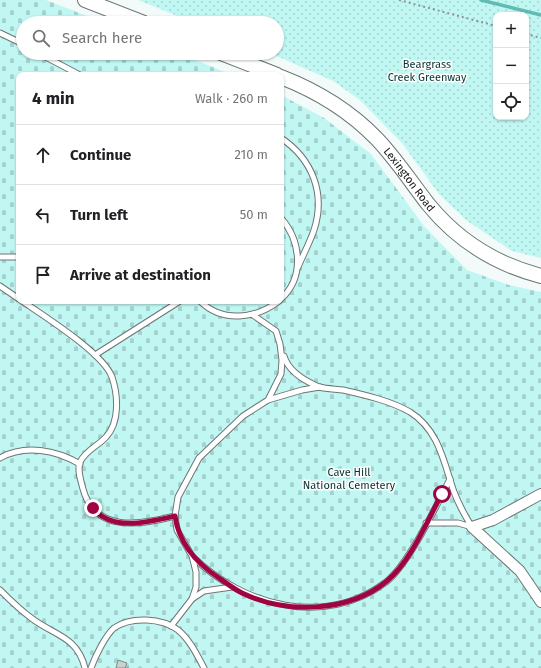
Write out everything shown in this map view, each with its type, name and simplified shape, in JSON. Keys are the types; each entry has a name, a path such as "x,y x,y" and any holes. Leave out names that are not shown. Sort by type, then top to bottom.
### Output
{"main road":[{"path":"85,0 126,16"},
{"path":"239,60 269,72"},
{"name":"Lexington Road","path":"284,78 327,98 356,120 377,139 398,163 429,204 458,236 497,261 541,276"}],"street":[{"path":"541,494 493,520 472,527 520,571 541,602"}],"lane":[{"path":"0,33 16,41"},
{"path":"51,60 74,72"},
{"path":"284,140 291,144 306,160 315,179 318,204 314,229 293,283 284,295"},
{"path":"284,221 290,228 297,247 298,267"},
{"path":"0,257 16,257"},
{"path":"0,286 16,297"},
{"path":"26,304 63,329 95,355 111,376 116,398 116,421 107,437 86,453 80,464 80,478 86,500 99,516 115,522 144,523 175,516"},
{"path":"95,355 134,332 176,304"},
{"path":"205,304 220,313 236,317 254,315 270,308 275,304"},
{"path":"254,315 276,331 285,359 291,370 320,387 362,395 410,412 425,426 436,440 462,512 472,527"},
{"path":"268,400 281,374 282,360 280,344"},
{"path":"192,599 196,587 196,572 192,556 177,530 175,516 178,497 199,458 243,416 268,400 302,390 320,387"},
{"path":"0,458 14,452 40,450 67,456 80,464"},
{"path":"192,556 205,568 242,593 260,599 294,607 323,606 345,602 364,595 387,581 404,563 450,479"},
{"path":"426,523 447,522 472,527"},
{"path":"171,626 192,599 204,591 233,587"},
{"path":"0,590 30,618 65,637 79,651 85,668"},
{"path":"92,668 103,643 114,628 132,621 151,621 165,623 171,626 178,631 191,646 204,668"}],"path":[{"path":"399,0 493,25"},
{"path":"529,35 541,38"}],"green space":[{"name":"Cave Hill National Cemetery","path":"0,0 46,0 87,16 16,16 16,60 195,60 225,72 16,72 16,304 284,304 284,97 324,118 371,154 424,226 467,270 509,285 541,292 541,668 0,668"},
{"name":"Beargrass Creek Greenway","path":"138,0 541,0 541,258 512,251 466,220 439,194 402,143 360,100 333,81 284,59 284,16 178,16"}],"building":[{"path":"118,660 127,663 125,668 116,668"}],"waterway":[{"path":"481,0 541,15"}],"route":[{"path":"93,508 99,516 115,522 144,523 175,516 177,530 183,542 192,556 205,568 242,593 282,605 300,607 323,606 345,602 364,595 387,581 404,563 442,494"}]}
